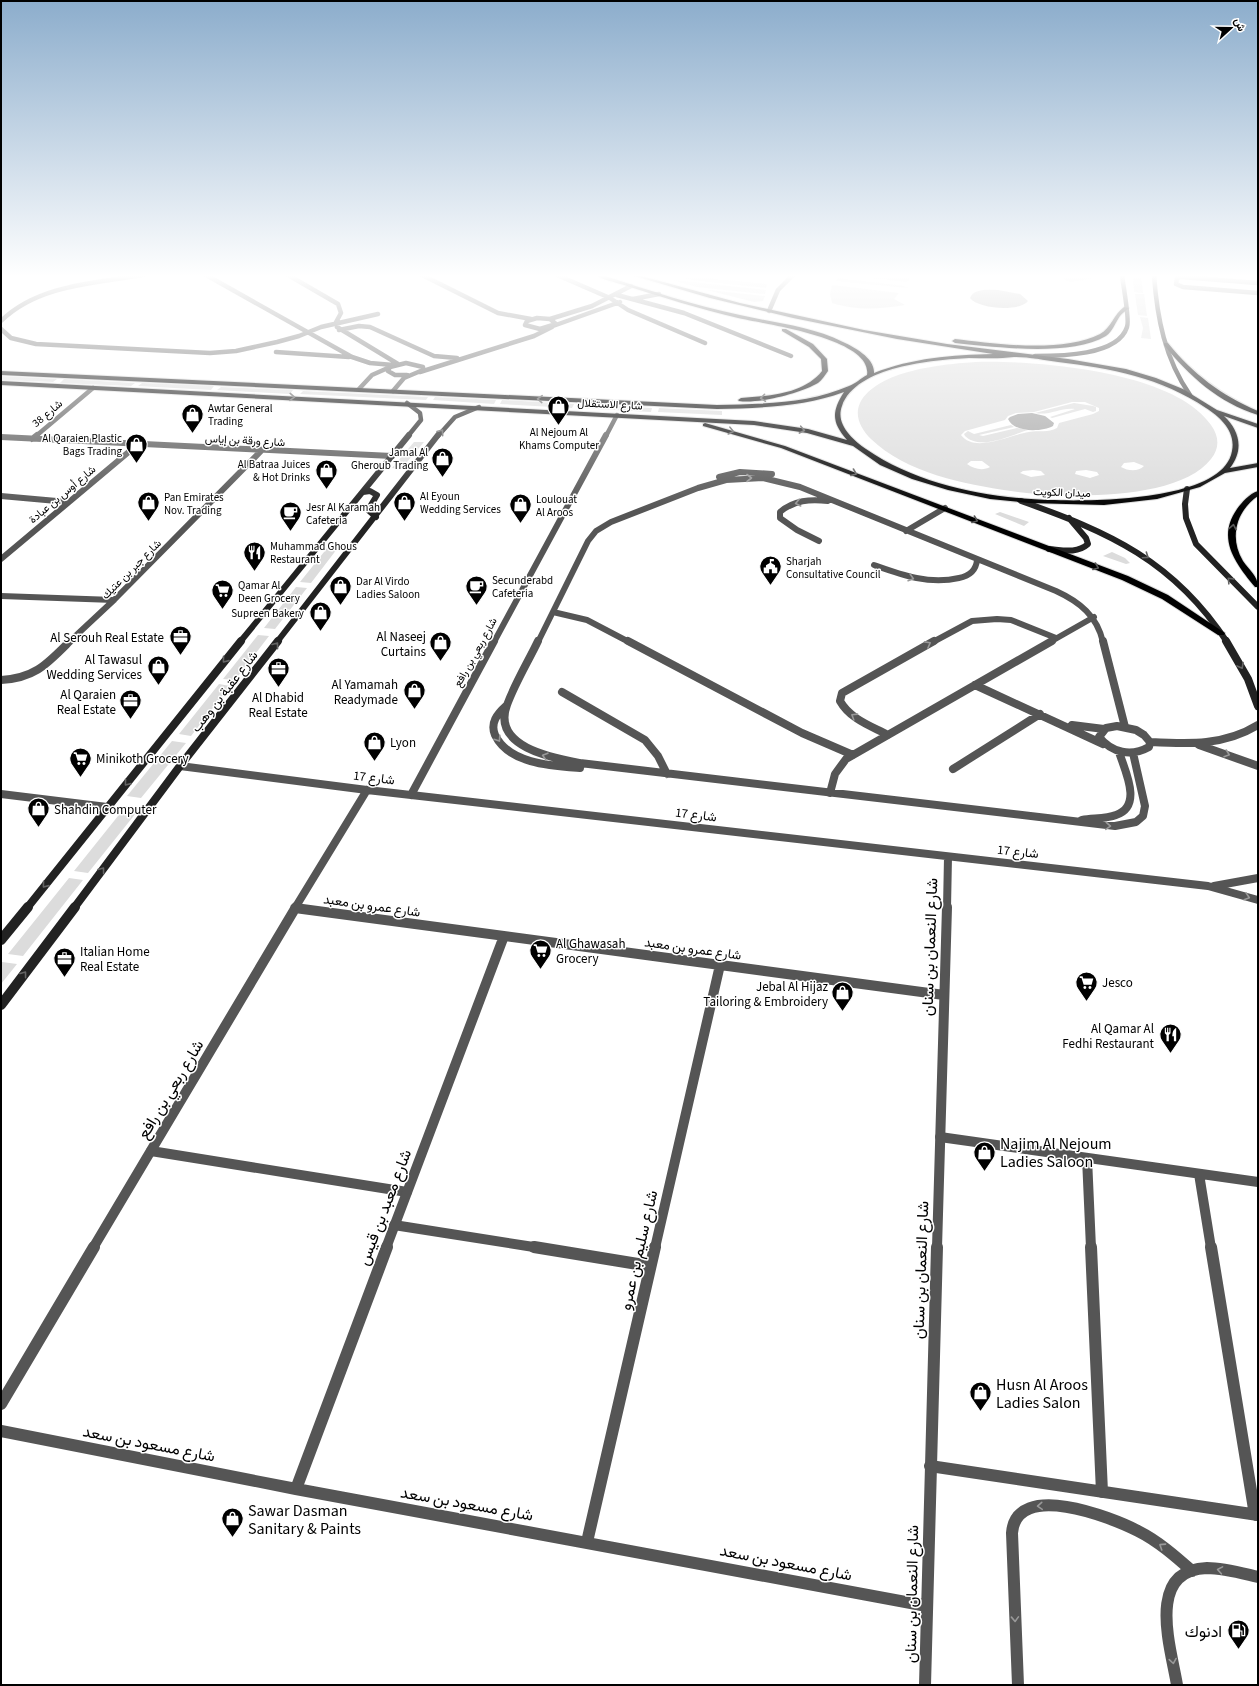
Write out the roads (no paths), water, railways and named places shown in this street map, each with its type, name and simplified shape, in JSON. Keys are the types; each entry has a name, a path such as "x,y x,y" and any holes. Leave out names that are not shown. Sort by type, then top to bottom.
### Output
{"main road":[{"path":"649,404 768,398 799,391 820,380 826,370 826,364 820,354"},
{"path":"858,354 868,363 871,370 870,377"},
{"path":"997,354 1012,356"},
{"path":"1174,354 1181,363 1206,387 1228,400 1258,413"},
{"name":"ميدان الكويت","path":"970,356 1030,356 1065,360 1117,370 1149,378 1190,395 1214,410 1231,428 1235,437 1235,455 1222,471 1207,481 1187,490 1151,498 1103,503 1063,504 1022,501 969,492 922,479 883,463 856,446 842,429 838,413 842,399 855,386 870,377 897,367 932,360 970,356"},
{"name":"شارع الاستقلال","path":"1,373 717,407 781,404 815,398 855,386"},
{"name":"شارع الاستقلال","path":"1,383 407,403 773,425 825,435 856,446"},
{"path":"1214,410 1258,426"},
{"path":"665,418 715,427 769,442 945,508 1146,587 1221,633"},
{"path":"1222,471 1258,465"},
{"path":"1258,493 1245,503 1238,512 1231,532 1232,543 1236,555 1242,566 1258,585"}],"street":[{"path":"302,354 352,357"},
{"path":"346,354 370,363 394,365 426,362"},
{"path":"376,354 394,365"},
{"path":"429,354 434,356 462,358"},
{"path":"394,365 388,371 391,373 407,375 476,354"},
{"path":"785,354 791,356"},
{"path":"1030,356 1075,354"},
{"path":"1169,354 1174,369 1190,395"},
{"path":"433,362 462,358"},
{"path":"412,363 423,367 423,370 420,372"},
{"path":"359,390 372,375 394,365"},
{"path":"393,391 400,381 407,375"},
{"name":"شارع 38","path":"32,439 93,388"},
{"name":"شارع عقبة بن وهب","path":"1,940 420,420 420,413 407,403"},
{"name":"شارع عقبة بن وهب","path":"1,1005 180,766 376,517 446,425 455,417 479,407"},
{"name":"شارع ربعي بن رافع","path":"411,795 617,415"},
{"name":"شارع ورقة بن إياس","path":"1,437 137,445 392,456"},
{"name":"شارع أوس بن عبادة","path":"1,559 137,445"},
{"name":"شارع جبر بن عتيك","path":"1,680 19,679 42,668 114,600 262,450"},
{"path":"611,767 583,768 549,764 521,758 508,750 497,738 493,727 494,720 506,706 588,541 596,531 611,522 698,488 726,480 751,477 776,480 800,487 1072,599 1086,607 1094,617 1100,629 1125,727"},
{"path":"1187,490 1184,510 1190,532 1196,544 1258,607"},
{"path":"363,492 374,492 377,495 368,510 376,517"},
{"path":"1,496 68,502"},
{"path":"1022,501 1069,517 1119,540 1165,570 1197,600 1221,633 1246,676 1258,706"},
{"path":"819,541 788,524 780,518 780,512 785,507 801,502 836,502"},
{"path":"906,531 945,508"},
{"path":"1049,549 1078,550 1088,544 1086,538 1069,517"},
{"path":"874,565 916,579 943,582 956,580 970,574 977,566 976,560"},
{"path":"1,596 114,600"},
{"path":"553,612 588,620 802,733 853,755"},
{"path":"830,793 831,781 836,769 853,755 1094,617"},
{"path":"888,735 844,710 840,702 842,694 850,687 972,621 984,619 1011,620 1056,638"},
{"path":"975,685 1119,752 1133,753 1144,750 1149,747 1150,742"},
{"path":"562,692 645,740 659,756 666,774"},
{"path":"506,706 505,724 516,740 526,748 552,758 666,774 1070,820 1118,827 1130,825 1140,820 1145,813 1145,806 1133,753"},
{"path":"953,769 1040,714"},
{"path":"1057,722 1081,727 1104,729 1125,727 1141,732 1150,742 1196,744 1236,737 1258,725"},
{"path":"1103,744 1099,737 1104,729"},
{"path":"1196,744 1258,766"},
{"path":"1070,820 1107,817 1124,811 1129,806 1132,796 1119,752"},
{"name":"شارع 17","path":"180,766 367,790 1208,886 1258,900"},
{"path":"1125,773 1138,774"},
{"name":"شارع ربعي بن رافع","path":"1,1404 295,908 367,790"},
{"path":"1,794 107,807"},
{"name":"شارع النعمان بن سنان","path":"925,1685 948,857"},
{"name":"شارع 17","path":"1208,886 1242,882 1258,878"},
{"name":"شارع عمرو بن معبد","path":"295,908 944,995"},
{"name":"شارع معبد بن قيس","path":"296,1489 394,1224 504,936"},
{"name":"شارع سليم بن عمرو","path":"587,1542 720,965"},
{"path":"940,1136 1258,1182"},
{"path":"151,1151 407,1192"},
{"path":"1087,1158 1102,1492"},
{"path":"930,1466 1257,1515 1199,1174"},
{"path":"394,1224 650,1266"},
{"name":"شارع مسعود بن سعد","path":"1,1431 296,1489 927,1606"},
{"path":"1018,1685 1012,1540 1013,1526 1020,1514 1032,1507 1046,1505 1076,1509 1106,1517 1137,1530 1166,1548 1192,1571"},
{"path":"1177,1685 1166,1613 1168,1594 1177,1579 1192,1571 1212,1569 1258,1577"}],"place":[{"name":"Al Nejoum Al Khams Computer","path":"559,426"},
{"name":"Awtar General Trading","path":"192,434"},
{"name":"Al Qaraien Plastic Bags Trading","path":"137,464"},
{"name":"Jamal Al Gheroub Trading","path":"443,478"},
{"name":"Al Batraa Juices & Hot Drinks","path":"326,490"},
{"name":"Pan Emirates Nov. Trading","path":"148,522"},
{"name":"Al Eyoun Wedding Services","path":"405,522"},
{"name":"Loulouat Al Aroos","path":"521,524"},
{"name":"Jesr Al Karamah Cafeteria","path":"290,532"},
{"name":"Muhammad Ghous Restaurant","path":"255,572"},
{"name":"Sharjah Consultative Council","path":"771,586"},
{"name":"Dar Al Virdo Ladies Saloon","path":"340,606"},
{"name":"Secunderabd Cafeteria","path":"477,606"},
{"name":"Qamar Al Deen Grocery","path":"223,610"},
{"name":"Supreen Bakery","path":"320,632"},
{"name":"Al Serouh Real Estate","path":"180,656"},
{"name":"Al Naseej Curtains","path":"441,662"},
{"name":"Al Tawasul Wedding Services","path":"158,686"},
{"name":"Al Dhabid Real Estate","path":"278,688"},
{"name":"Al Yamamah Readymade","path":"414,710"},
{"name":"Al Qaraien Real Estate","path":"131,720"},
{"name":"Lyon","path":"374,762"},
{"name":"Minikoth Grocery","path":"80,778"},
{"name":"Shahdin Computer","path":"39,828"},
{"name":"Al Ghawasah Grocery","path":"541,970"},
{"name":"Italian Home Real Estate","path":"65,978"},
{"name":"Jesco","path":"1086,1002"},
{"name":"Jebal Al Hijaz Tailoring & Embroidery","path":"843,1012"},
{"name":"Al Qamar Al Fedhi Restaurant","path":"1170,1054"},
{"name":"Najim Al Nejoum Ladies Saloon","path":"985,1172"},
{"name":"Husn Al Aroos Ladies Salon","path":"981,1412"},
{"name":"Sawar Dasman Sanitary & Paints","path":"232,1538"},
{"name":"ادنوك","path":"1238,1650"}]}
